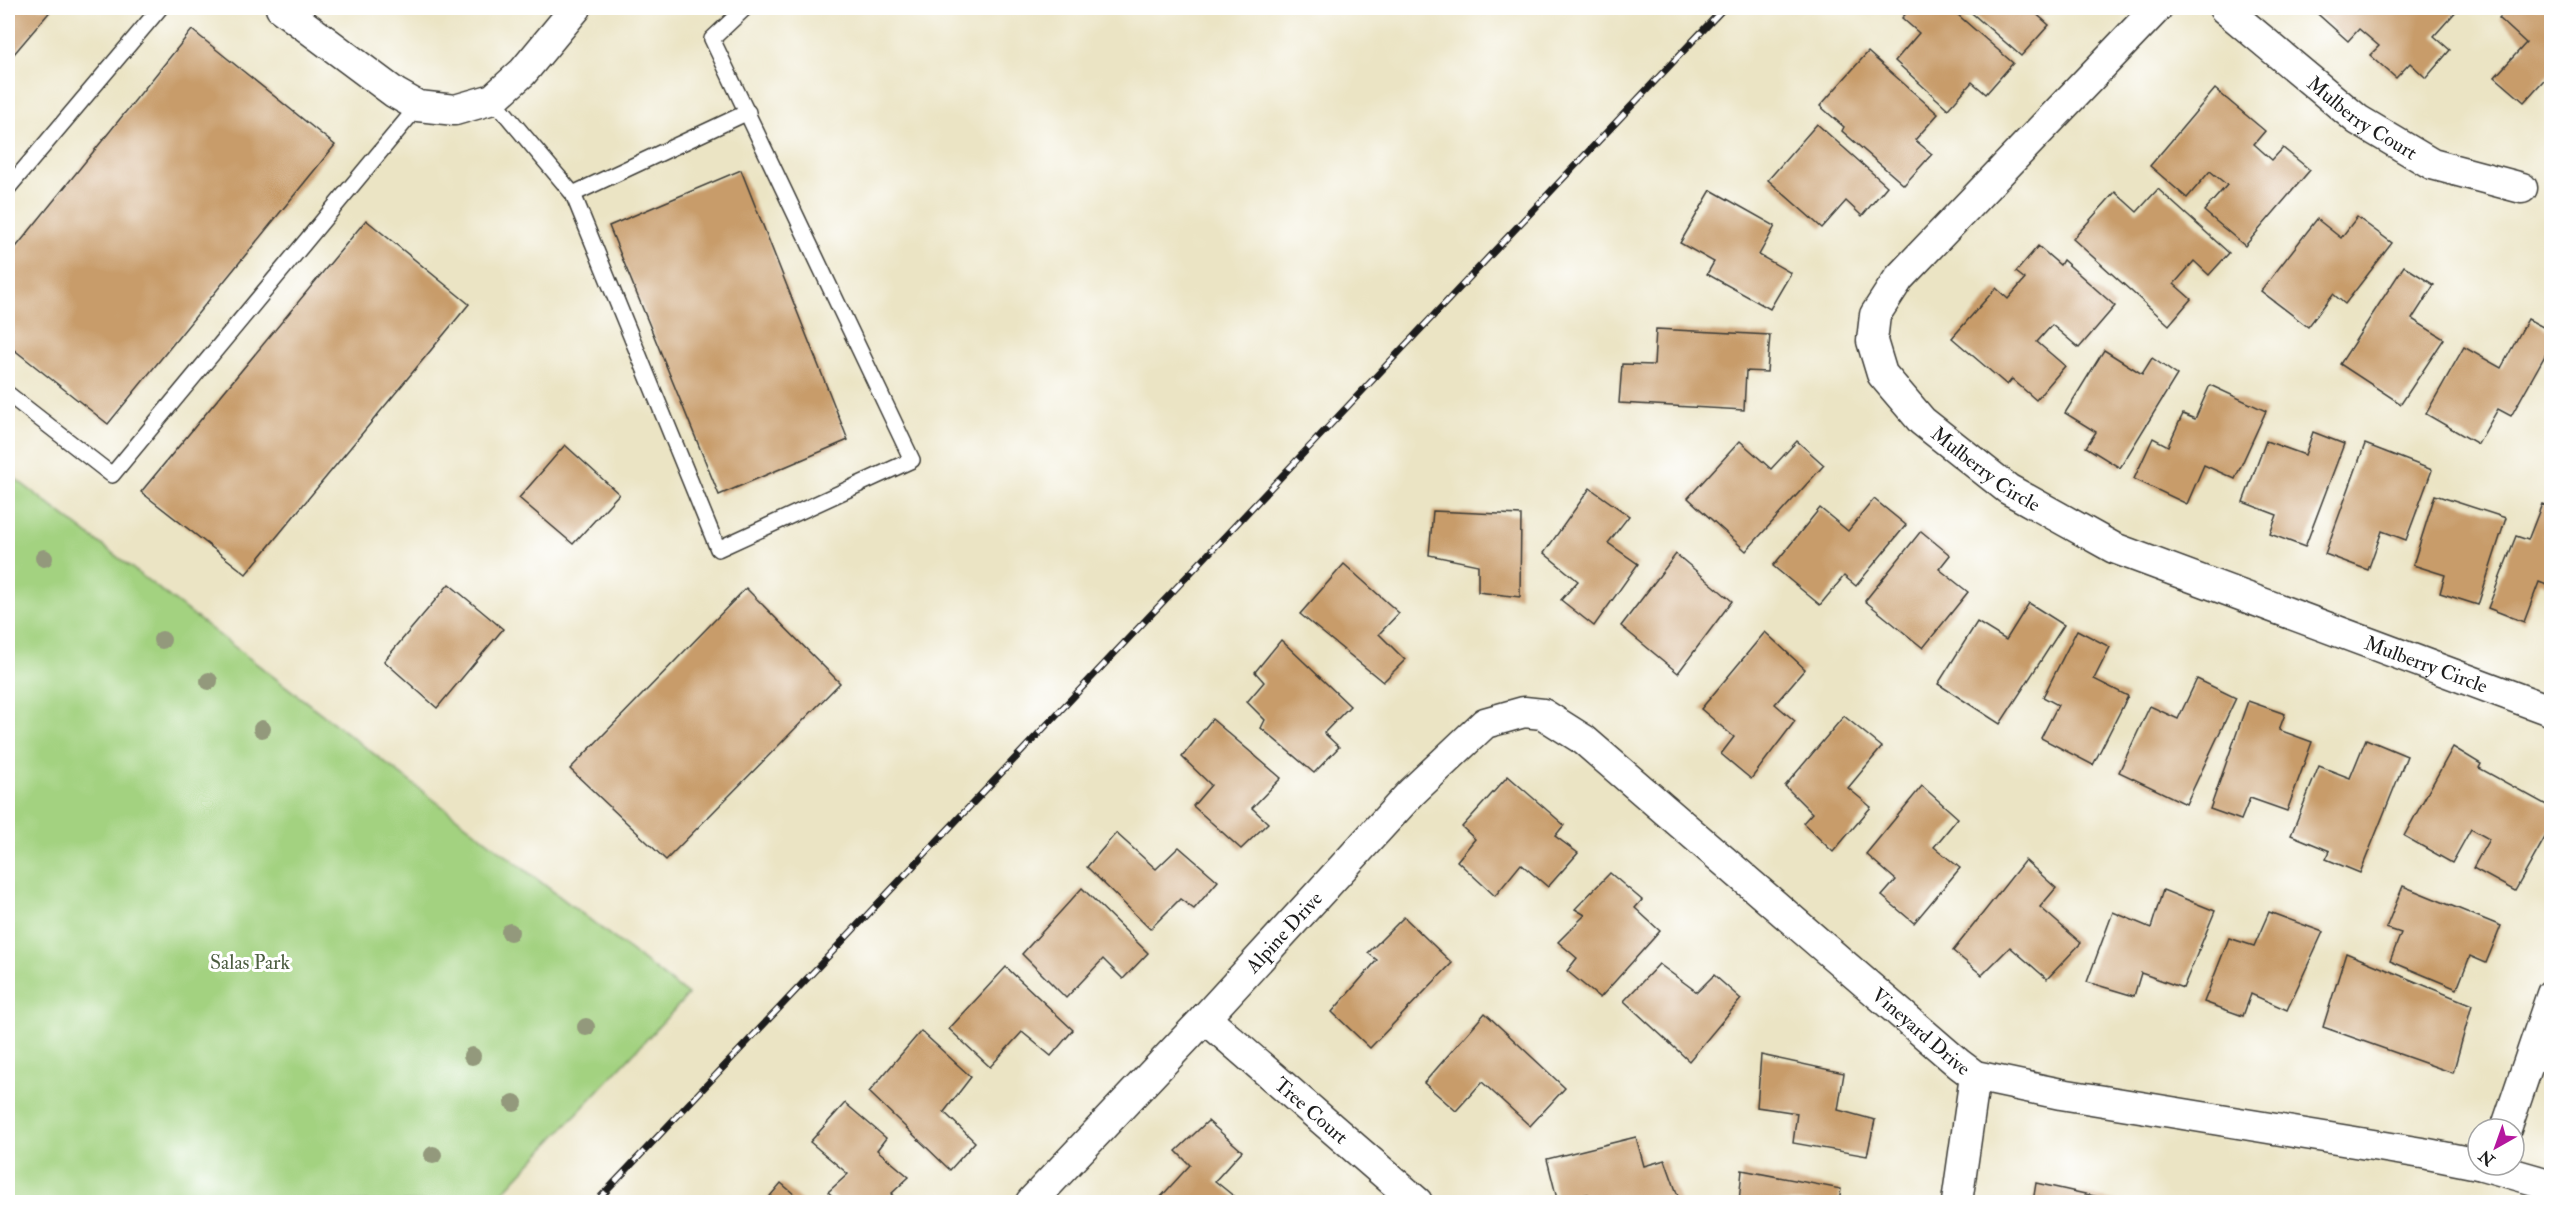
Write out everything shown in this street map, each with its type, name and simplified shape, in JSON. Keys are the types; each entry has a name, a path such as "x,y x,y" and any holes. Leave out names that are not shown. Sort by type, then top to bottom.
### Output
{"street":[{"path":"281,8 395,93 418,106 454,110 493,99 523,72 576,8"},
{"name":"Mulberry Circle","path":"2157,8 1899,278 1875,315 1872,341 1882,374 1922,421 2008,489 2114,548 2552,711"},
{"name":"Mulberry Court","path":"2224,8 2358,120 2432,164 2522,188"},
{"name":"Alpine Drive","path":"1030,1203 1205,1018 1411,793 1485,723 1524,712 1543,714 1561,726"},
{"name":"Vineyard Drive","path":"1561,726 1584,740 1975,1076 2061,1094 2466,1161"},
{"path":"2510,1117 2552,994"},
{"name":"Tree Court","path":"1205,1018 1418,1203"},
{"path":"1957,1203 1975,1076"},
{"name":"Vineyard Drive","path":"2526,1177 2552,1185"}],"lane":[{"path":"8,188 160,8"},
{"path":"493,99 573,194 718,549 912,460 712,39 745,8"},
{"path":"8,394 112,475 418,106"},
{"path":"573,194 748,112"}],"green space":[{"name":"Salas Park","path":"8,473 688,995 494,1202 8,1202"}],"building":[{"path":"8,8 53,8 8,61"},
{"path":"1911,8 1950,8 2013,63 1986,94 1972,82 1948,109 1895,61 1919,33 1902,18"},
{"path":"1966,8 2035,8 2032,10 2049,25 2021,56"},
{"path":"2311,8 2459,8 2434,36 2450,50 2426,78 2410,63 2396,78 2370,55 2379,46 2359,29 2348,41"},
{"path":"2509,8 2552,8 2552,71 2524,102 2495,77 2526,43 2499,18"},
{"path":"192,30 335,145 108,424 8,345 8,257"},
{"path":"1868,52 1938,114 1915,140 1932,154 1904,185 1842,131 1844,127 1820,106"},
{"path":"2215,89 2265,131 2254,144 2272,160 2283,148 2310,170 2245,246 2204,211 2227,185 2210,171 2187,198 2150,166"},
{"path":"1817,124 1887,186 1862,216 1846,201 1822,228 1768,180"},
{"path":"741,170 848,440 719,495 609,226"},
{"path":"2158,189 2229,253 2209,275 2194,261 2174,284 2191,299 2169,325 2073,239 2115,192 2137,212"},
{"path":"1711,190 1775,226 1759,255 1791,273 1770,309 1707,274 1714,262 1680,243"},
{"path":"2357,217 2392,243 2345,304 2333,294 2308,327 2261,291 2317,219 2341,238"},
{"path":"366,220 469,304 246,574 141,492"},
{"path":"2038,246 2060,265 2063,260 2115,306 2079,348 2052,325 2037,342 2065,366 2036,400 2012,379 2007,385 1952,338 1996,288 2008,299 2025,279 2016,272"},
{"path":"2404,266 2434,285 2412,319 2444,339 2401,404 2340,364"},
{"path":"2528,319 2552,332 2552,343 2511,416 2498,409 2478,444 2426,414 2464,347 2501,368"},
{"path":"1656,329 1770,335 1767,372 1746,371 1744,410 1619,403 1622,364 1654,365"},
{"path":"2104,350 2142,374 2152,358 2177,375 2120,468 2086,447 2096,432 2065,413"},
{"path":"2210,385 2266,411 2235,479 2204,465 2187,504 2134,479 2153,438 2168,446 2183,414 2195,419"},
{"path":"2313,432 2344,444 2305,547 2270,534 2277,515 2243,502 2266,441 2305,455"},
{"path":"1740,441 1771,469 1797,441 1824,465 1746,551 1688,498"},
{"path":"2365,444 2432,470 2406,540 2382,531 2368,570 2325,554"},
{"path":"565,445 619,494 573,544 519,498"},
{"path":"1590,488 1629,516 1608,543 1638,564 1594,626 1561,600 1578,581 1544,553"},
{"path":"2435,495 2506,518 2478,605 2440,593 2445,575 2413,565"},
{"path":"1874,499 1906,525 1856,586 1844,576 1820,605 1773,566 1820,508 1848,531"},
{"path":"2542,504 2552,508 2552,587 2539,582 2524,622 2488,608 2516,536 2528,540"},
{"path":"1433,511 1521,515 1520,597 1478,592 1478,565 1429,555"},
{"path":"1921,531 1950,555 1939,569 1968,592 1923,648 1865,601"},
{"path":"1676,554 1732,601 1678,673 1621,626"},
{"path":"1344,564 1399,613 1379,634 1405,660 1383,682 1300,614"},
{"path":"449,584 503,629 437,708 384,661"},
{"path":"746,588 840,683 666,860 570,769"},
{"path":"2029,603 2064,625 2000,724 1938,684 1977,622 2006,640"},
{"path":"2077,630 2110,647 2094,679 2128,696 2093,765 2041,738 2058,705 2043,697"},
{"path":"1765,632 1805,669 1775,704 1795,721 1751,779 1721,754 1734,737 1701,709"},
{"path":"1281,640 1350,706 1324,733 1339,747 1314,773 1261,728 1265,720 1247,702 1264,682 1255,672"},
{"path":"2197,679 2236,698 2186,804 2119,772 2150,706 2178,719"},
{"path":"2248,701 2285,714 2279,730 2312,742 2287,811 2250,798 2241,820 2210,809"},
{"path":"1844,716 1882,747 1848,788 1871,807 1833,852 1803,823 1812,813 1785,786"},
{"path":"1212,719 1281,778 1252,808 1268,823 1241,849 1193,806 1211,785 1182,757"},
{"path":"2366,739 2407,756 2360,873 2326,859 2330,851 2291,835 2319,766 2350,778"},
{"path":"2453,747 2481,764 2479,768 2552,808 2552,825 2515,891 2473,868 2489,839 2471,829 2452,863 2404,836"},
{"path":"1508,776 1564,825 1555,836 1578,853 1548,887 1521,864 1495,896 1457,861 1475,839 1462,827"},
{"path":"1922,786 1958,818 1934,847 1960,868 1914,923 1882,896 1896,880 1866,854"},
{"path":"1116,833 1156,869 1179,847 1218,881 1194,909 1180,899 1150,929 1087,867"},
{"path":"2025,860 2056,888 2040,907 2081,943 2047,979 2010,947 1982,975 1953,951"},
{"path":"1610,873 1642,900 1635,908 1660,931 1600,998 1567,971 1577,958 1558,942 1585,915 1575,909"},
{"path":"2403,886 2501,926 2486,963 2470,956 2457,989 2390,961 2401,933 2386,928"},
{"path":"1082,888 1148,953 1123,979 1103,959 1066,998 1022,954"},
{"path":"2163,890 2215,911 2183,988 2141,973 2134,996 2087,982 2113,912 2151,928"},
{"path":"2269,912 2323,932 2287,1010 2251,994 2243,1016 2204,1002 2229,938 2254,946"},
{"path":"1404,917 1452,963 1370,1048 1332,1012 1377,960 1368,953"},
{"path":"2346,953 2472,1005 2453,1073 2323,1027"},
{"path":"1659,964 1697,992 1714,975 1741,999 1689,1061 1624,1001"},
{"path":"1006,967 1073,1030 1051,1056 1022,1032 990,1067 949,1029"},
{"path":"1485,1013 1565,1088 1530,1126 1482,1082 1456,1111 1424,1083"},
{"path":"921,1031 971,1077 944,1112 975,1142 950,1170 869,1092"},
{"path":"1761,1055 1844,1073 1838,1110 1875,1120 1867,1156 1793,1143 1797,1113 1757,1107"},
{"path":"845,1103 886,1138 877,1150 909,1177 891,1194 900,1202 840,1202 828,1192 848,1174 810,1142"},
{"path":"1208,1121 1242,1151 1215,1181 1241,1202 1161,1202 1158,1200 1190,1165 1176,1151"},
{"path":"1636,1137 1644,1166 1665,1160 1680,1202 1591,1202 1588,1194 1557,1199 1547,1159"},
{"path":"1742,1170 1841,1189 1839,1202 1739,1202"},
{"path":"781,1183 803,1202 765,1202"},
{"path":"2036,1183 2121,1202 2033,1202"}],"railway":[{"path":"596,1202 1724,8"}]}
